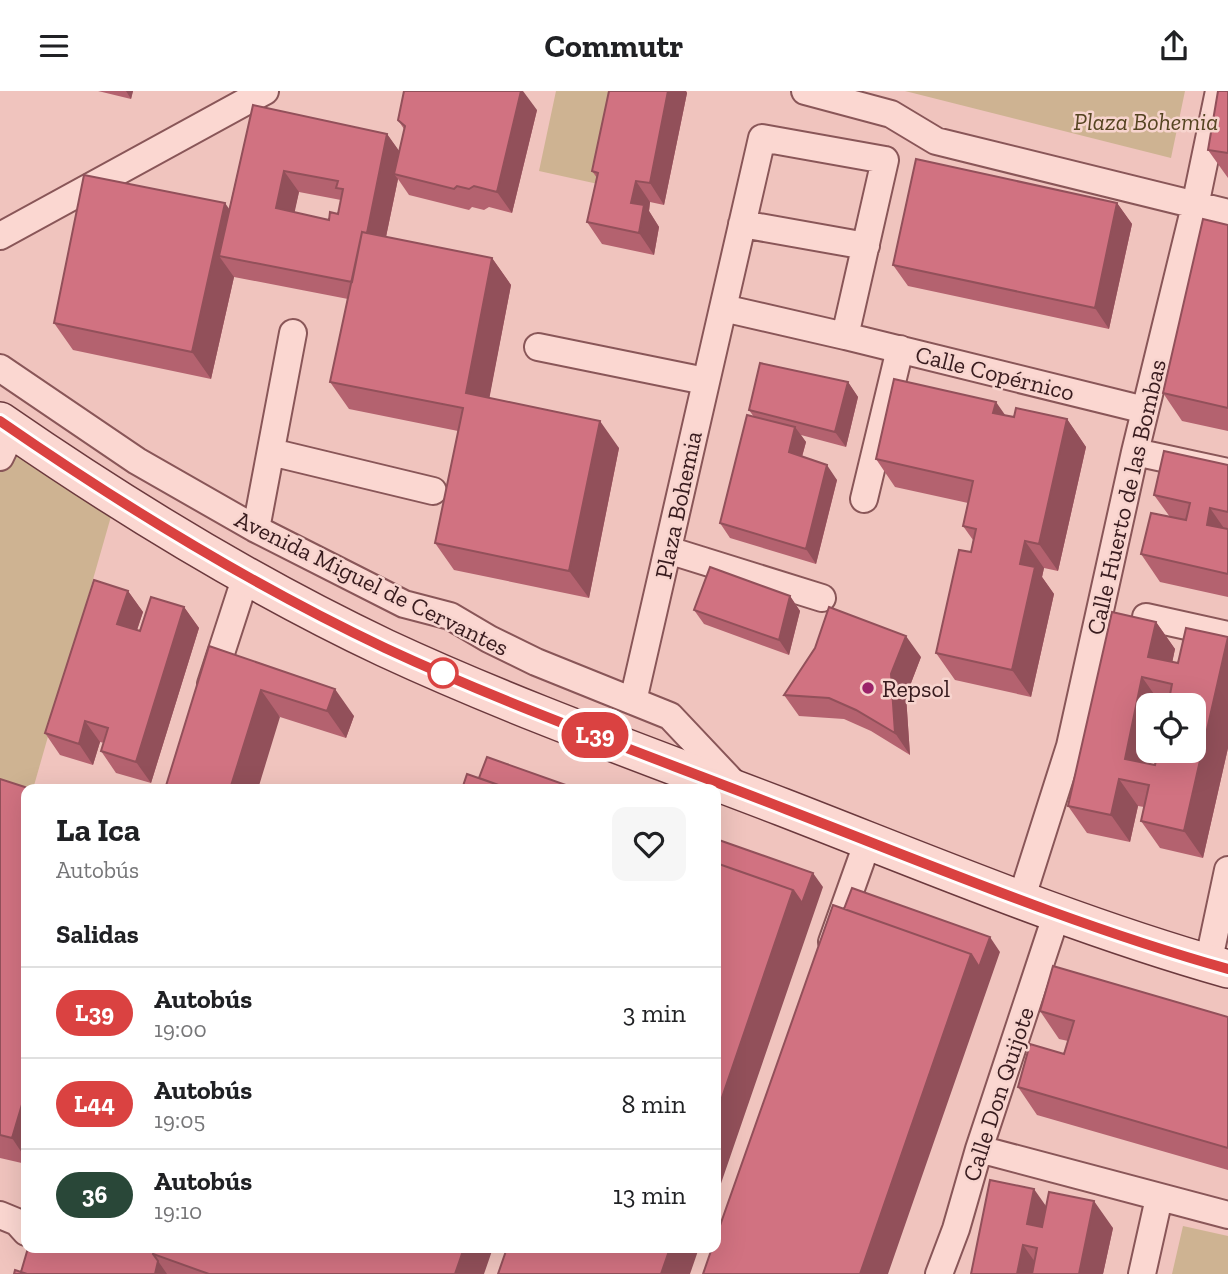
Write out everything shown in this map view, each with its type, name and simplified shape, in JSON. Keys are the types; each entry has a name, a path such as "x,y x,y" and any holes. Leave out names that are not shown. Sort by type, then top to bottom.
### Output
{"main road":[{"name":"Avenida Miguel de Cervantes","path":"4,436 246,576 408,658 521,706 676,778 706,784"},
{"name":"Avenida Miguel de Cervantes","path":"721,787 741,791 1057,913 1218,966"}],"street":[{"path":"0,236 265,91"},
{"path":"805,91 891,114 936,141 1228,213"},
{"name":"Calle Huerto de las Bombas","path":"1021,900 1070,746 1135,452 1195,206 1219,91"},
{"name":"Plaza Bohemia","path":"633,701 762,138 885,160 845,336"},
{"path":"742,224 866,246"},
{"path":"723,308 845,336"},
{"path":"256,529 293,333"},
{"name":"Calle Copérnico","path":"845,336 1145,410"},
{"path":"538,347 705,381"},
{"path":"864,499 900,349"},
{"name":"Avenida Miguel de Cervantes","path":"0,368 137,461 256,529 404,604 450,616 536,662 670,716 741,791"},
{"path":"271,452 433,491"},
{"path":"1135,452 1228,472"},
{"path":"668,550 822,597"},
{"path":"203,709 246,576"},
{"path":"1146,617 1228,635"},
{"path":"826,959 867,841"},
{"path":"1218,966 1228,870"},
{"name":"Calle Don Quijote","path":"939,1274 956,1229 979,1149 1057,913"},
{"path":"979,1149 1228,1215"},
{"path":"1142,1274 1158,1198"},
{"path":"0,1215 21,1226"},
{"path":"947,1274 956,1229"}],"green space":[{"path":"556,91 619,91 598,184 539,171"},
{"name":"Plaza Bohemia","path":"905,91 1185,91 1171,158"},
{"path":"13,430 116,499 34,784 21,784 21,791 0,795 0,457"},
{"path":"1183,1226 1228,1236 1228,1274 1172,1274"}],"building":[{"path":"404,91 521,91 497,192 474,186 469,189 457,186 454,189 394,174 405,126 398,120"},
{"path":"609,91 668,91 650,183 636,181 631,203 644,205 639,233 587,222 598,173 592,171"},
{"path":"1218,91 1228,91 1228,153 1208,150"},
{"path":"253,105 387,134 367,233 362,232 352,282 219,256","holes":["284,171 338,181 336,188 343,189 338,214 330,212 329,220 276,208"]},
{"path":"916,159 1117,203 1095,308 893,265"},
{"path":"84,175 225,203 192,352 54,323"},
{"path":"1203,219 1228,225 1228,408 1163,393"},
{"path":"362,232 492,258 466,393 600,421 569,571 435,543 463,408 330,382"},
{"path":"760,363 848,382 835,432 749,410"},
{"path":"894,379 996,402 993,413 1014,417 1016,408 1067,419 1039,544 1025,541 1020,564 1035,567 1012,670 936,653 959,550 971,552 976,529 963,526 973,481 876,459"},
{"path":"747,415 795,427 789,452 827,465 806,549 720,523"},
{"path":"1164,451 1228,465 1228,512 1210,508 1207,525 1228,529 1228,574 1141,554 1151,513 1186,520 1190,503 1154,495"},
{"path":"710,567 790,596 779,640 694,610"},
{"path":"94,580 128,591 117,624 140,631 151,597 184,607 136,762 101,751 108,728 85,721 79,744 45,733"},
{"path":"829,607 906,636 891,674 895,733 829,698 784,695 815,648"},
{"path":"1112,612 1156,622 1148,657 1178,663 1186,628 1228,637 1206,734 1206,693 1170,693 1172,684 1142,677 1139,693 1136,693 1136,706 1125,759 1155,765 1199,763 1184,831 1141,821 1149,785 1119,779 1111,815 1068,806"},
{"path":"209,646 335,689 327,711 261,690 232,784 167,784"},
{"path":"487,757 563,784 496,784 479,778"},
{"path":"467,774 496,784 464,784"},
{"path":"0,779 21,786 21,1108 12,1138 0,1135"},
{"path":"721,841 813,873 802,903 793,890 721,865"},
{"path":"721,865 793,890 721,1100"},
{"path":"852,888 990,937 979,967 971,954 844,909"},
{"path":"833,905 971,954 860,1274 703,1274 710,1253 721,1253 721,1223"},
{"path":"1053,966 1228,1017 1228,1148 1018,1087 1030,1044 1064,1054 1074,1021 1040,1011"},
{"path":"990,1180 1034,1189 1027,1224 1042,1227 1049,1192 1094,1201 1079,1274 1032,1274 1037,1248 1023,1245 1017,1274 971,1274"},
{"path":"27,1253 153,1253 158,1261 155,1274 21,1272"},
{"path":"462,1253 455,1274 209,1274 153,1254"},
{"path":"505,1253 668,1253 661,1274 498,1274"}],"bus line":[{"name":"L39","path":"0,421 88,481 190,545 278,594 408,658 521,706 1021,900 1132,940 1228,969"}],"place":[{"name":"Repsol","path":"868,688"}]}
